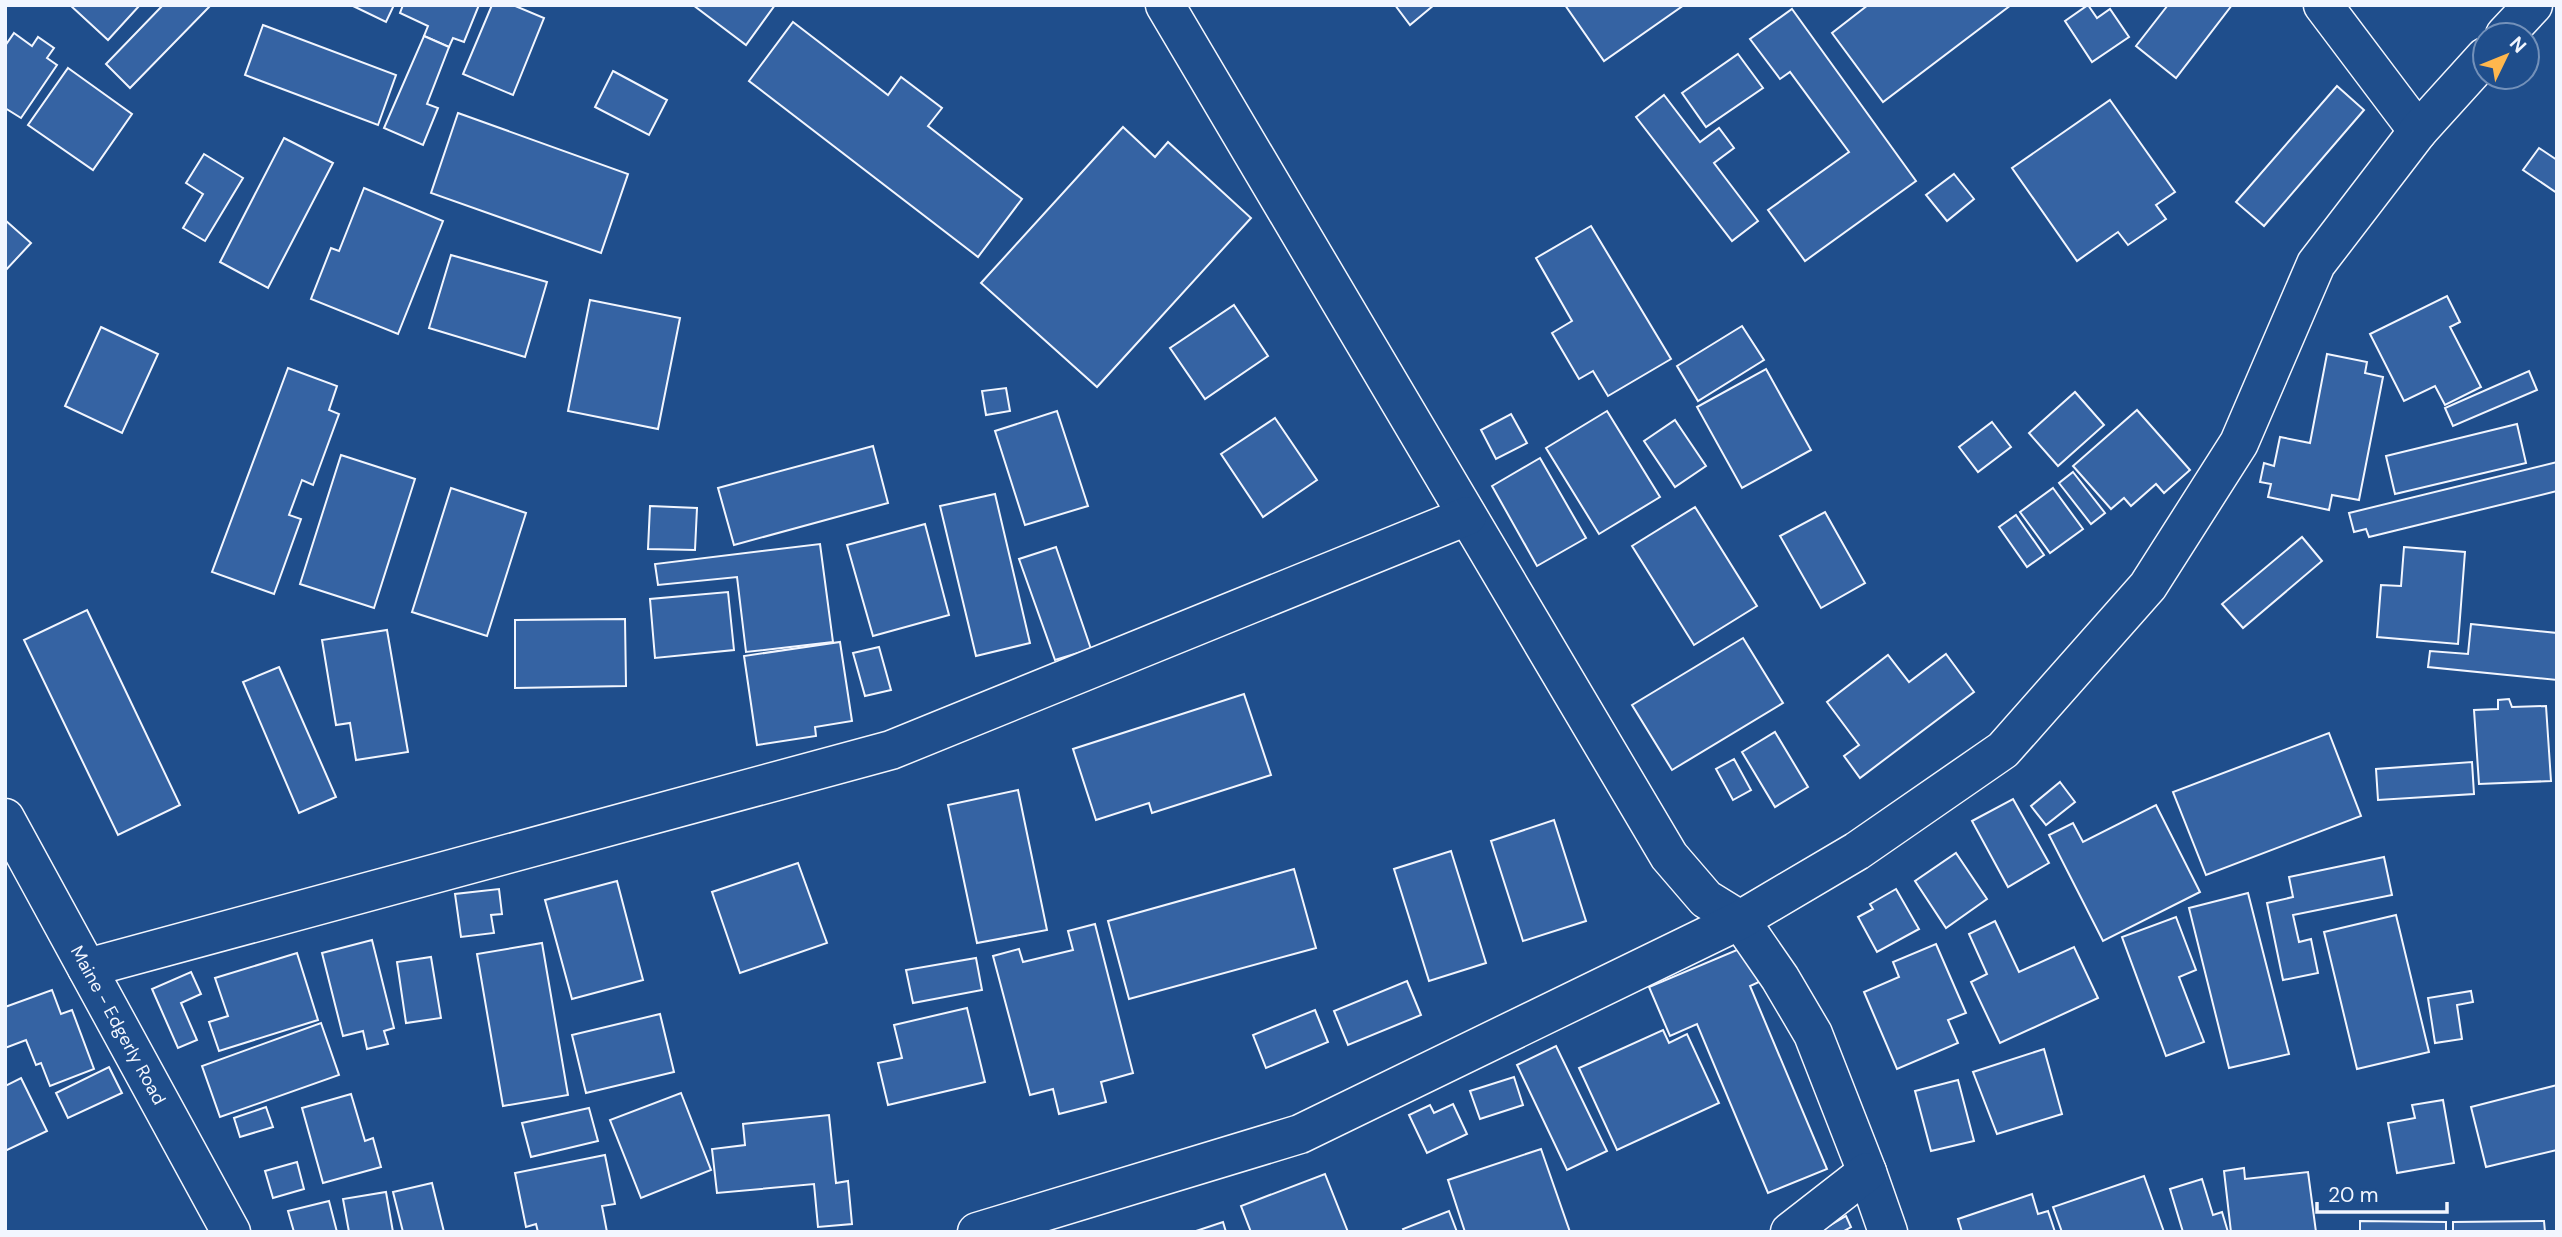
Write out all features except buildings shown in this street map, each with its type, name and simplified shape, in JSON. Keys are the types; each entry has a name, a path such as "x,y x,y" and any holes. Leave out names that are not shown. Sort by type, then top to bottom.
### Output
{"street":[{"path":"1165,5 1670,856 1706,899 1740,920 1814,1034 1888,1232"},
{"path":"2323,5 2418,131"},
{"path":"2518,21 2533,5"},
{"path":"977,1232 1300,1134 1740,920 1857,851 2003,750 2148,586 2239,443 2316,264 2418,131 2471,72"},
{"path":"87,968 891,750 1467,516"},
{"name":"Maine - Edgerly Road","path":"5,818 231,1232"},
{"path":"1790,1232 1867,1171"}]}
